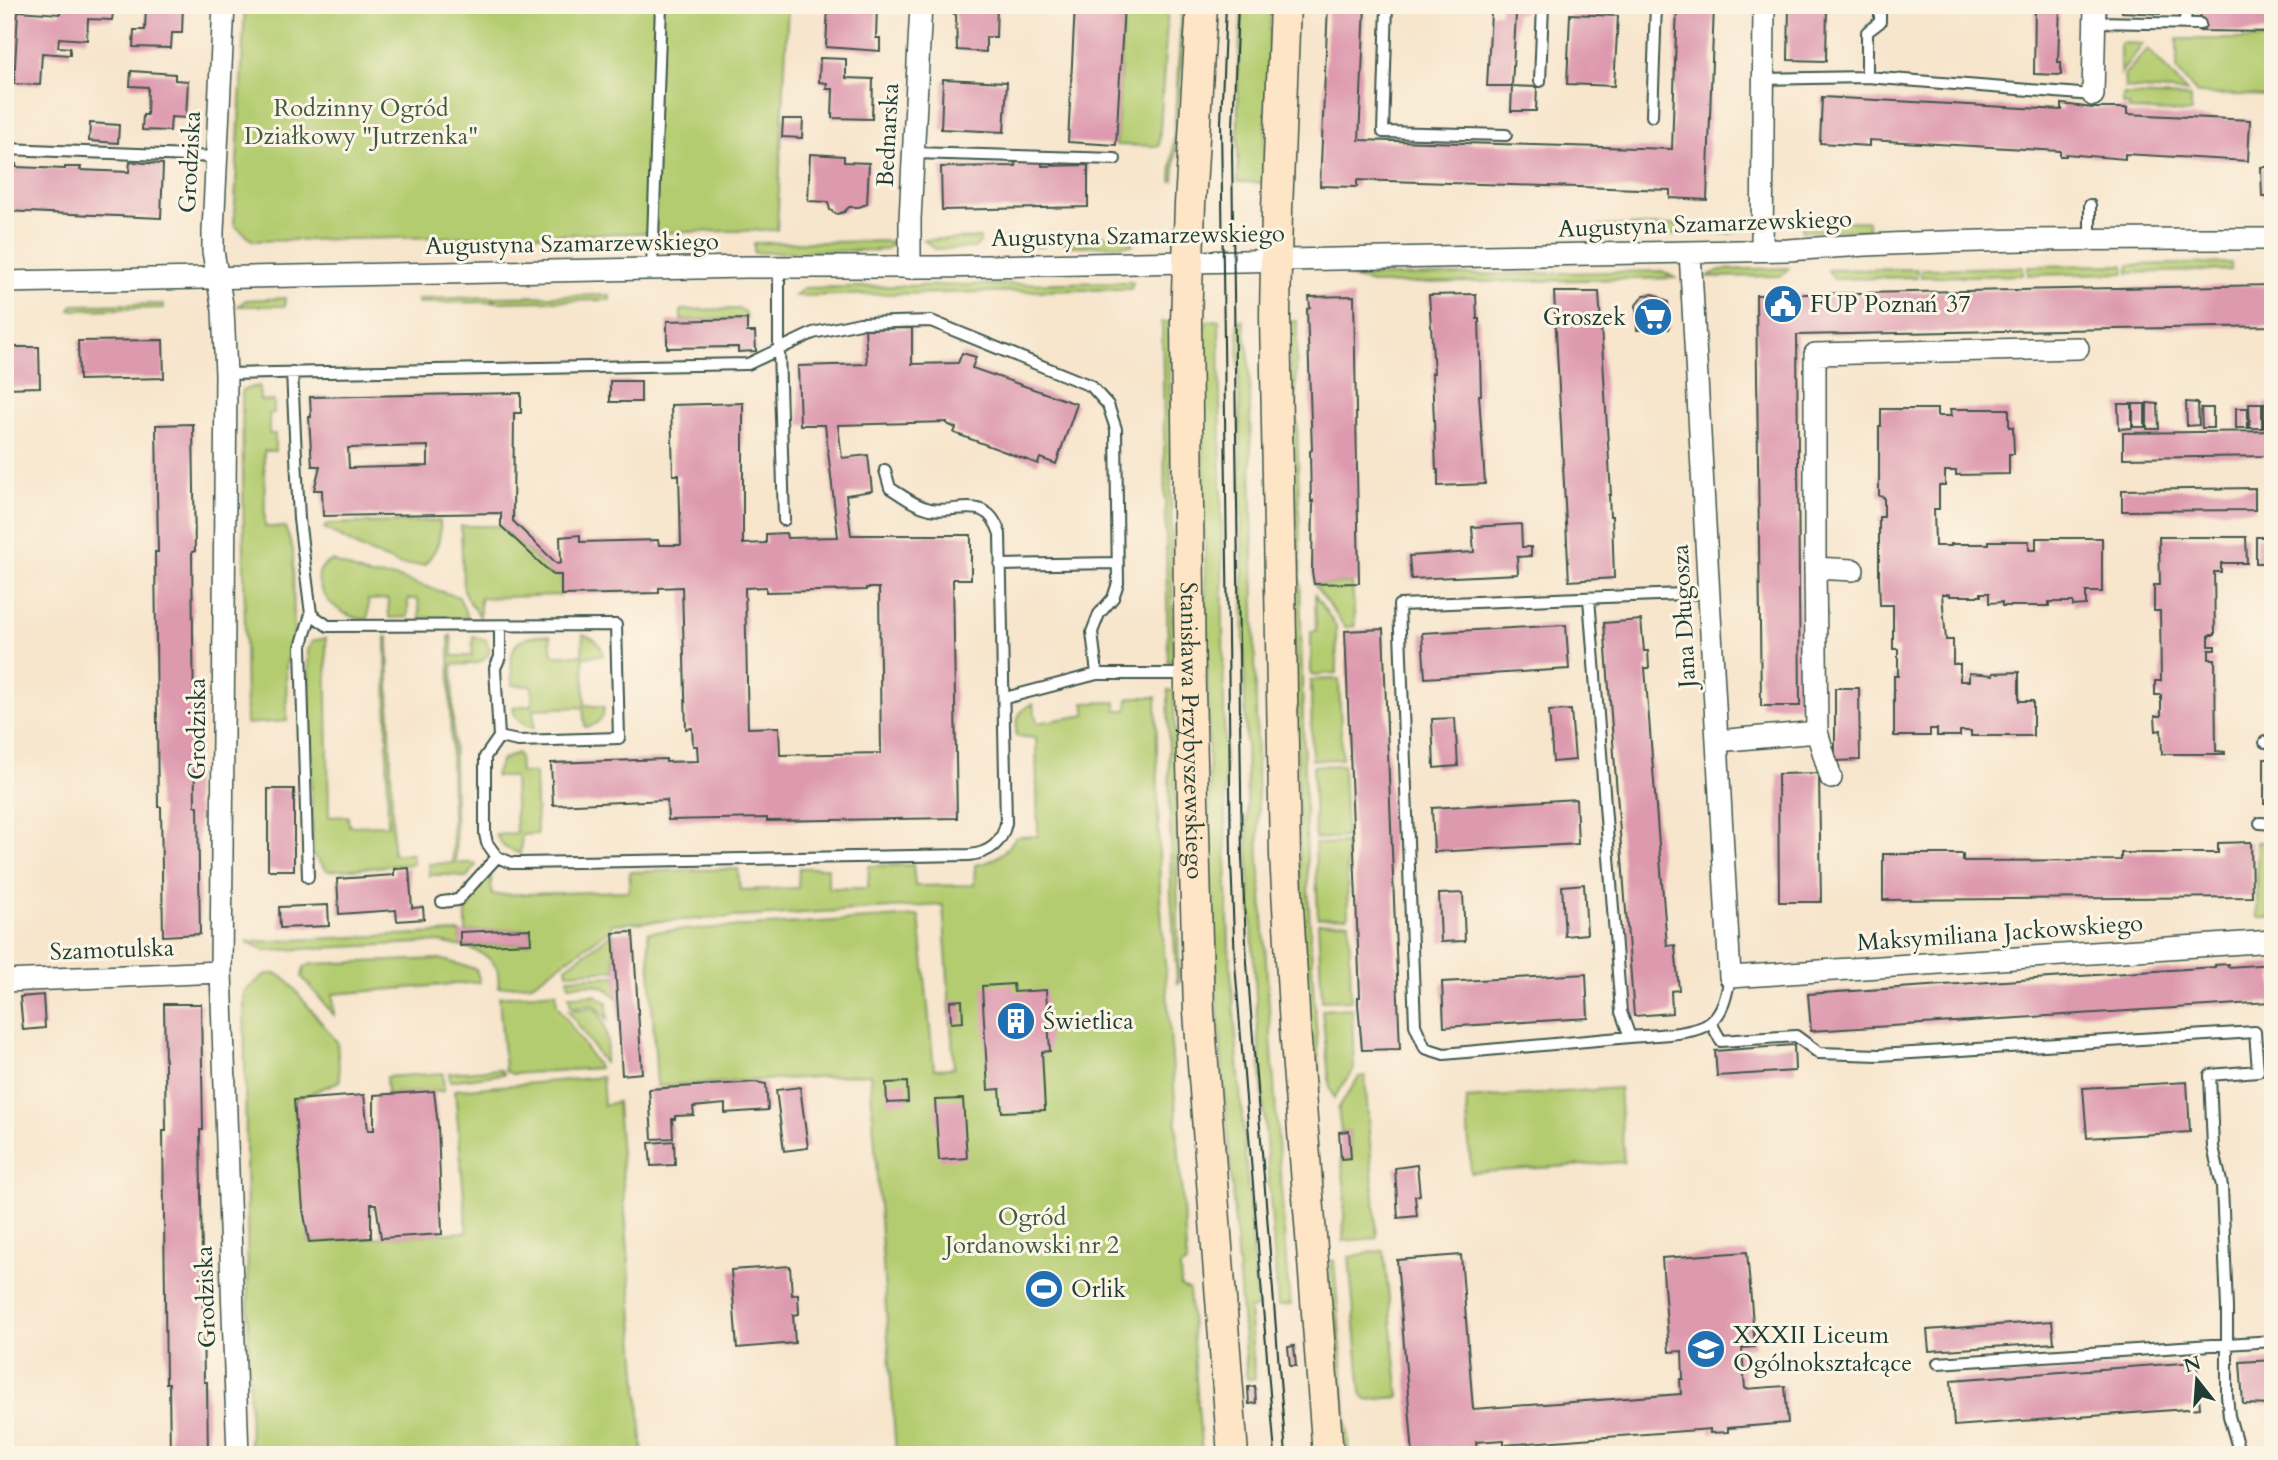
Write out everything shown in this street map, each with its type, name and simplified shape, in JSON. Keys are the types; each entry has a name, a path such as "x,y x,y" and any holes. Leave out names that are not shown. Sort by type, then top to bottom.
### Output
{"main road":[{"name":"Stanisława Przybyszewskiego","path":"1202,5 1186,334 1190,674 1199,1012 1233,1455"},
{"path":"1285,5 1275,316 1285,855 1294,1016 1328,1455"}],"street":[{"name":"Grodziska","path":"224,5 213,251 219,278 226,374 221,972 238,1455"},
{"name":"Bednarska","path":"910,268 921,5"},
{"path":"1762,250 1764,5"},
{"path":"2093,94 2095,14"},
{"name":"Augustyna Szamarzewskiego","path":"5,282 779,267 910,268 1690,252 2090,239 2273,239"},
{"name":"Jana Długosza","path":"1690,252 1730,977"},
{"path":"1831,778 1817,732 1815,354 2078,348"},
{"path":"1815,568 1853,570"},
{"path":"1717,741 1817,732"},
{"name":"Maksymiliana Jackowskiego","path":"1730,977 2273,941"},
{"name":"Szamotulska","path":"5,981 221,972"}],"lane":[{"path":"652,269 661,5"},
{"path":"1387,5 1383,132 1506,135"},
{"path":"1540,81 1543,5"},
{"path":"1652,116 1656,5"},
{"path":"1867,77 1867,32 1880,22 1881,5"},
{"path":"2185,24 2186,5"},
{"path":"2095,14 2200,24"},
{"path":"1763,79 1867,77 2093,94"},
{"path":"5,149 217,157"},
{"path":"914,153 1115,159"},
{"path":"2090,205 2090,239"},
{"path":"779,267 784,520"},
{"path":"226,374 748,364 813,333 860,323 930,321 1091,386 1108,405 1116,429 1118,583 1113,598 1098,614 1092,632 1097,674"},
{"path":"292,372 299,519 311,614 301,646 308,877"},
{"path":"500,627 500,657 495,668 499,737 485,757 485,835 497,857 512,863 521,863 978,854 987,851 1000,839 1006,822 1000,534 992,517 985,512 967,506 945,510 914,504 890,488 886,470"},
{"path":"1000,565 1117,563"},
{"path":"1709,593 1399,605 1415,1025 1425,1048 1444,1054 1694,1030 1711,1023 1725,1002 1730,977"},
{"path":"1589,598 1621,1012 1630,1037"},
{"path":"311,614 328,626 616,625 618,738 517,741 499,737"},
{"path":"1005,698 1097,674 1190,674"},
{"path":"2260,823 2273,824"},
{"path":"442,902 458,900 497,857"},
{"path":"1711,1023 1721,1041 1796,1036 1819,1053 1880,1055 2255,1032 2258,1071 2210,1075 2213,1147 2222,1186 2228,1405 2240,1455"},
{"path":"2272,1242 2273,1259"},
{"path":"1938,1363 2273,1341"}],"green space":[{"name":"Rodzinny Ogród Działkowy \"Jutrzenka\"","path":"245,5 788,5 777,230 253,241 234,225"},
{"path":"1124,5 1168,5 1159,146 1116,145"},
{"path":"1182,5 1185,5 1174,181 1171,181"},
{"path":"1242,5 1271,5 1263,183 1238,182 1238,73"},
{"path":"2177,39 2273,39 2273,96 2197,94 2177,70"},
{"path":"2120,43 2143,44 2120,74"},
{"path":"2148,49 2187,92 2125,88 2124,75"},
{"path":"2123,95 2191,97 2191,113 2129,110 2129,105 2123,105"},
{"path":"1868,221 1868,230 1802,231 1802,227 1809,222"},
{"path":"1747,224 1732,233 1597,236 1597,226"},
{"path":"1129,235 1133,245 1067,246 1062,237"},
{"path":"980,238 975,248 935,249 924,240"},
{"path":"996,238 1046,238 1043,247 1000,247"},
{"path":"896,241 884,250 754,253 754,243"},
{"path":"2231,263 2231,270 2129,273 2129,265"},
{"path":"2124,265 2125,273 2028,275 2028,266"},
{"path":"2023,267 2023,275 1921,277 1921,269"},
{"path":"1789,268 1782,276 1707,277 1720,270"},
{"path":"1917,269 1917,277 1834,279 1828,270"},
{"path":"1662,271 1675,278 1376,284 1347,277"},
{"path":"1133,282 1131,289 795,296 804,288"},
{"path":"610,295 610,300 495,302 495,297"},
{"path":"493,297 493,302 418,303 418,299"},
{"path":"285,298 285,306 238,306 246,300"},
{"path":"163,304 164,308 70,310 73,305"},
{"path":"739,309 746,314 747,319 681,320 681,310"},
{"path":"1219,320 1226,859 1229,947 1257,1308 1249,1309 1255,1379 1247,1379 1212,934 1201,348 1206,321"},
{"path":"1243,320 1249,357 1259,856 1291,1305 1278,1306 1248,857 1238,321"},
{"path":"1289,321 1297,321 1296,389 1306,826 1321,1087 1316,1087 1313,1079 1299,854"},
{"path":"1162,322 1169,322 1173,662 1168,662"},
{"path":"259,386 260,400 274,401 274,413 269,414 269,434 275,434 275,451 264,451 265,527 285,527 293,550 294,649 286,663 287,721 246,724 242,390"},
{"path":"440,521 437,545 424,565 401,565 362,549 324,528 327,524"},
{"path":"461,526 501,526 553,575 561,575 561,595 480,598 480,617 466,597 463,586"},
{"path":"332,561 370,576 395,577 459,597 468,618 420,618 418,599 408,599 408,617 389,618 388,599 368,600 368,619 355,618 333,605 319,585 318,575 322,567"},
{"path":"1352,583 1355,626 1345,627 1314,584"},
{"path":"1315,595 1336,626 1337,673 1311,675 1311,631 1316,631"},
{"path":"451,635 453,656 472,656 473,636 486,640 490,650 484,660 479,662 452,665 456,863 476,865 466,878 429,875 429,864 453,863"},
{"path":"550,635 552,655 582,655 583,635 594,639 601,648 603,655 583,657 585,705 604,707 601,718 593,725 585,727 583,707 534,709 534,728 516,718 513,707 532,705 532,686 512,685 515,646 526,638"},
{"path":"386,637 393,854 413,854 413,864 328,871 313,855 308,650 312,641 326,638 329,817 348,816 349,826 388,825"},
{"path":"1339,679 1342,759 1312,760 1311,680"},
{"path":"1168,690 1174,691 1179,983 1171,894"},
{"name":"Ogród Jordanowski nr 2","path":"1156,697 1160,895 1187,1263 1180,1268 1181,1287 1189,1290 1202,1455 896,1455 870,1074 657,1086 648,932 919,916 934,1069 954,1068 943,905 611,924 611,929 532,984 499,987 497,969 487,957 472,950 440,942 265,951 248,942 460,932 461,946 530,943 530,929 466,932 466,901 491,876 492,895 629,891 630,872 738,869 740,890 798,888 799,868 828,868 828,888 868,888 869,866 913,865 915,886 974,885 975,865 999,856 1016,837 1038,836 1036,738 1016,736 1021,712 1033,704 1037,723 1086,715 1084,703 1116,702 1116,710 1127,710 1128,699"},
{"path":"517,753 520,773 535,773 537,834 522,835 520,854 504,847 496,835 516,833 514,777 496,777 495,774 502,760"},
{"path":"1343,765 1346,837 1315,839 1313,766"},
{"path":"2257,842 2273,842 2273,918 2257,916"},
{"path":"1346,843 1348,917 1318,918 1315,844"},
{"path":"1349,922 1351,1000 1322,1001 1318,923"},
{"path":"613,933 615,970 567,973 566,967"},
{"path":"440,959 476,969 480,982 333,994 334,1015 302,977 304,967 312,964"},
{"path":"266,974 277,974 287,980 337,1042 340,1081 294,1100 309,1242 467,1232 455,1090 602,1077 604,1105 617,1102 643,1455 250,1455 244,992"},
{"path":"616,976 617,998 601,986 569,985 568,978"},
{"path":"556,992 557,1005 599,1068 512,1074 505,1070 499,997"},
{"path":"595,995 607,1002 608,1020 595,1005 571,1007 569,996"},
{"path":"595,1008 606,1034 604,1063 568,1010"},
{"path":"1352,1008 1354,1069 1334,1098 1330,1088 1322,1010"},
{"path":"500,1069 504,1074 450,1081 449,1073"},
{"path":"443,1073 444,1091 387,1094 386,1077"},
{"path":"1365,1076 1377,1238 1343,1241 1345,1190 1341,1159 1351,1158 1349,1131 1341,1132 1338,1109 1359,1077"},
{"path":"1619,1088 1624,1162 1471,1173 1466,1099"},
{"path":"1384,1250 1399,1397 1366,1400 1361,1393 1349,1257"},
{"path":"1334,1260 1349,1455 1342,1455 1329,1282 1330,1261"}],"building":[{"path":"61,5 114,5 112,20 88,19 87,40 59,38 58,47 70,48 70,55 42,53 40,85 14,84 18,11 60,14"},
{"path":"146,5 183,5 182,33 172,33 171,48 133,47 134,30 145,30"},
{"path":"828,5 877,5 876,38 880,38 880,51 826,47"},
{"path":"949,5 997,5 996,37 986,37 986,52 957,50 956,15 951,12"},
{"path":"1075,5 1124,5 1116,145 1068,142"},
{"path":"1328,5 1365,5 1359,140 1672,149 1677,5 1714,5 1707,200 1670,198 1670,190 1357,180 1357,187 1320,186"},
{"path":"1500,5 1524,5 1523,14 1516,14 1512,86 1487,86 1491,13 1500,13"},
{"path":"1789,5 1827,5 1826,61 1788,60"},
{"path":"2035,5 2060,5 2058,62 2061,62 2061,75 2034,74"},
{"path":"2122,5 2160,5 2160,14 2122,12"},
{"path":"2201,5 2273,5 2273,32 2200,31"},
{"path":"1570,14 1618,16 1614,86 1567,84"},
{"path":"820,58 846,59 846,78 873,79 872,119 832,118 833,89 826,89 827,83 819,82"},
{"path":"131,71 175,74 175,80 188,81 186,118 171,117 170,131 142,130 143,115 147,115 148,87 130,86"},
{"path":"943,79 1007,82 1004,132 941,129"},
{"path":"1512,86 1537,87 1536,111 1511,111"},
{"path":"1822,97 2062,110 2062,104 2127,108 2127,114 2250,120 2248,161 2125,154 2125,159 2066,154 2060,156 2060,151 1869,140 1869,146 1820,143"},
{"path":"783,119 803,119 802,138 782,137"},
{"path":"90,123 119,125 118,143 89,141"},
{"path":"810,154 844,156 844,162 869,163 867,204 849,207 837,214 830,210 828,202 808,201"},
{"path":"130,162 163,164 161,218 5,211 5,164 16,164 16,167 81,167 80,170 129,172"},
{"path":"1015,162 1042,162 1042,166 1088,165 1088,207 942,210 941,167 1016,166"},
{"path":"2261,167 2273,167 2273,197 2262,197"},
{"path":"2273,285 2273,326 1797,335 1800,706 1761,706 1756,295"},
{"path":"1554,292 1599,292 1614,578 1569,581"},
{"path":"1476,294 1485,484 1438,486 1429,295"},
{"name":"Groszek","path":"1654,294 1668,302 1669,329 1637,330 1636,305 1644,295"},
{"path":"1354,296 1359,583 1314,584 1307,309 1310,308 1309,297"},
{"path":"747,319 747,332 755,332 756,351 738,352 738,347 667,348 667,321"},
{"path":"912,328 912,364 958,363 962,353 976,357 972,368 1077,404 1056,464 1040,458 1038,464 954,433 956,428 947,422 838,425 842,458 868,455 872,491 846,495 851,535 971,535 971,579 953,579 957,818 668,820 667,800 553,805 551,763 666,759 666,762 698,761 697,746 693,746 692,728 686,729 682,587 659,588 659,593 561,595 561,575 553,575 501,526 501,513 323,516 322,490 314,490 320,466 312,466 310,397 521,393 521,413 514,413 513,521 557,564 561,563 560,537 580,535 580,542 658,540 659,545 681,545 679,475 673,475 671,405 743,403 743,544 766,543 766,534 786,533 787,538 838,537 825,425 800,425 798,366 867,364 865,329","holes":["428,446 428,466 349,468 348,448","766,587 766,592 879,588 881,753 780,755 779,727 748,728 745,588"]},
{"path":"163,340 164,378 79,380 78,341"},
{"path":"5,347 39,347 40,387 5,388"},
{"path":"610,381 641,381 641,402 610,402"},
{"path":"2186,402 2198,403 2199,425 2187,426"},
{"path":"2147,403 2158,404 2159,429 2147,429"},
{"path":"2249,403 2262,403 2262,428 2250,428"},
{"path":"2264,403 2273,403 2273,427 2264,428"},
{"path":"2118,404 2132,404 2132,428 2119,429"},
{"path":"2133,404 2145,404 2145,427 2133,427"},
{"path":"2201,408 2213,408 2213,428 2202,428"},
{"path":"2236,408 2248,408 2248,428 2236,428"},
{"path":"1881,409 1937,409 1937,416 1951,416 1950,409 2009,409 2014,454 2009,454 2009,474 1956,475 1956,471 1945,471 1945,485 1939,485 1939,509 1934,509 1935,546 1989,544 1989,541 2029,541 2029,550 2036,550 2036,538 2102,538 2102,592 2086,592 2086,605 2049,602 2049,606 2002,606 2002,602 1989,603 1989,593 1981,593 1981,596 1942,594 1946,640 1953,640 1953,664 1960,664 1960,681 1969,681 1969,673 1993,675 2019,672 2019,701 2033,701 2033,736 1971,736 1971,731 1960,731 1960,736 1937,736 1937,729 1930,729 1930,736 1894,736 1894,676 1898,676 1898,649 1893,649 1893,605 1880,605 1879,517 1884,517 1884,497 1879,496"},
{"path":"193,424 195,806 198,806 200,934 163,936 161,807 158,807 156,425"},
{"path":"2273,431 2273,456 2123,458 2123,433"},
{"path":"2255,488 2255,510 2122,511 2122,490"},
{"path":"1521,524 1522,547 1531,547 1531,556 1517,557 1518,574 1411,579 1409,556 1474,552 1472,527"},
{"path":"2159,537 2246,537 2247,563 2221,563 2221,572 2214,572 2215,635 2209,635 2209,646 2215,646 2215,650 2209,650 2209,659 2215,659 2216,751 2225,754 2162,754 2161,730 2156,731 2155,716 2161,716 2161,695 2155,695 2155,681 2161,681 2160,611 2154,611 2154,585 2160,585"},
{"path":"2256,537 2273,537 2273,563 2256,563"},
{"path":"1641,620 1644,651 1648,651 1649,668 1645,668 1667,946 1675,945 1679,990 1671,991 1672,1013 1634,1016 1604,623"},
{"path":"1566,625 1569,669 1425,678 1422,633"},
{"path":"1383,629 1400,1049 1362,1050 1358,1004 1360,997 1345,631"},
{"path":"1835,688 1859,688 1860,760 1835,761"},
{"path":"1571,710 1575,760 1553,762 1549,711"},
{"path":"1455,718 1458,766 1434,768 1432,719"},
{"path":"2264,759 2273,759 2273,804 2264,804"},
{"path":"1819,773 1821,902 1779,902 1778,774"},
{"path":"268,789 294,789 294,870 268,870"},
{"path":"1576,799 1578,844 1434,852 1432,808"},
{"path":"2251,842 2252,897 1883,900 1883,854 1963,854 1963,861 2121,860 2121,853 2218,853 2218,843"},
{"path":"409,868 412,908 423,907 424,919 397,921 396,910 339,914 337,879 394,875 394,869"},
{"path":"1584,884 1587,934 1565,936 1562,886"},
{"path":"1463,893 1465,941 1441,942 1439,894"},
{"path":"328,905 329,926 280,928 279,907"},
{"path":"530,929 531,943 460,946 460,932"},
{"path":"633,932 642,1073 622,1075 613,933"},
{"path":"2228,964 2228,967 2273,964 2273,1008 2270,1008 2270,1002 1811,1031 1808,994"},
{"path":"1586,974 1588,1018 1444,1027 1442,982"},
{"name":"Świetlica","path":"1013,984 1014,992 1046,990 1050,1051 1042,1052 1045,1110 1002,1112 1000,1089 988,1090 982,986"},
{"path":"43,995 45,1028 23,1030 20,997"},
{"path":"962,1000 963,1022 951,1023 950,1001"},
{"path":"164,1004 201,1004 203,1130 200,1130 204,1382 207,1382 208,1455 170,1455 169,1383 166,1383"},
{"path":"1794,1045 1795,1071 1717,1076 1715,1051"},
{"path":"756,1082 766,1084 768,1110 725,1113 725,1104 693,1107 694,1115 675,1116 675,1119 672,1119 673,1138 652,1139 649,1089"},
{"path":"907,1082 908,1102 887,1103 886,1083"},
{"path":"2187,1082 2190,1132 2087,1138 2083,1088"},
{"path":"800,1087 808,1148 784,1151 776,1090"},
{"path":"434,1091 442,1234 381,1238 376,1204 371,1204 371,1238 309,1242 303,1209 294,1100 364,1095 368,1130 374,1130 374,1095"},
{"path":"963,1099 967,1158 939,1160 935,1100"},
{"path":"1349,1131 1351,1158 1341,1159 1339,1132"},
{"path":"674,1141 675,1165 651,1166 649,1143"},
{"path":"1417,1165 1420,1195 1415,1196 1417,1216 1398,1218 1395,1168"},
{"name":"XXXII Liceum Ogólnokształcące","path":"1747,1252 1755,1347 1742,1348 1745,1389 1785,1386 1788,1423 1728,1428 1728,1432 1710,1433 1710,1429 1504,1445 1504,1440 1476,1442 1477,1455 1413,1455 1397,1260 1461,1255 1473,1409 1681,1394 1682,1351 1669,1352 1662,1258"},
{"path":"790,1266 792,1295 798,1294 799,1314 793,1315 795,1343 737,1348 731,1270"},
{"path":"2052,1321 2054,1343 1929,1351 1927,1330"},
{"path":"1294,1346 1296,1366 1290,1366 1288,1347"},
{"path":"2273,1360 2273,1405 2243,1404 2240,1362"},
{"path":"2196,1362 2200,1408 1954,1426 1951,1380"},
{"path":"1255,1386 1256,1403 1249,1404 1248,1387"}],"tram line":[{"path":"1226,5 1221,122 1231,859 1235,964 1275,1455"},
{"path":"1238,5 1232,151 1242,858 1247,963 1286,1455"}],"place":[{"name":"FUP Poznań 37","path":"1783,304"},
{"name":"Groszek","path":"1653,317"},
{"name":"Świetlica","path":"1016,1021"},
{"name":"Orlik","path":"1044,1289"},
{"name":"XXXII Liceum Ogólnokształcące","path":"1706,1349"}]}
